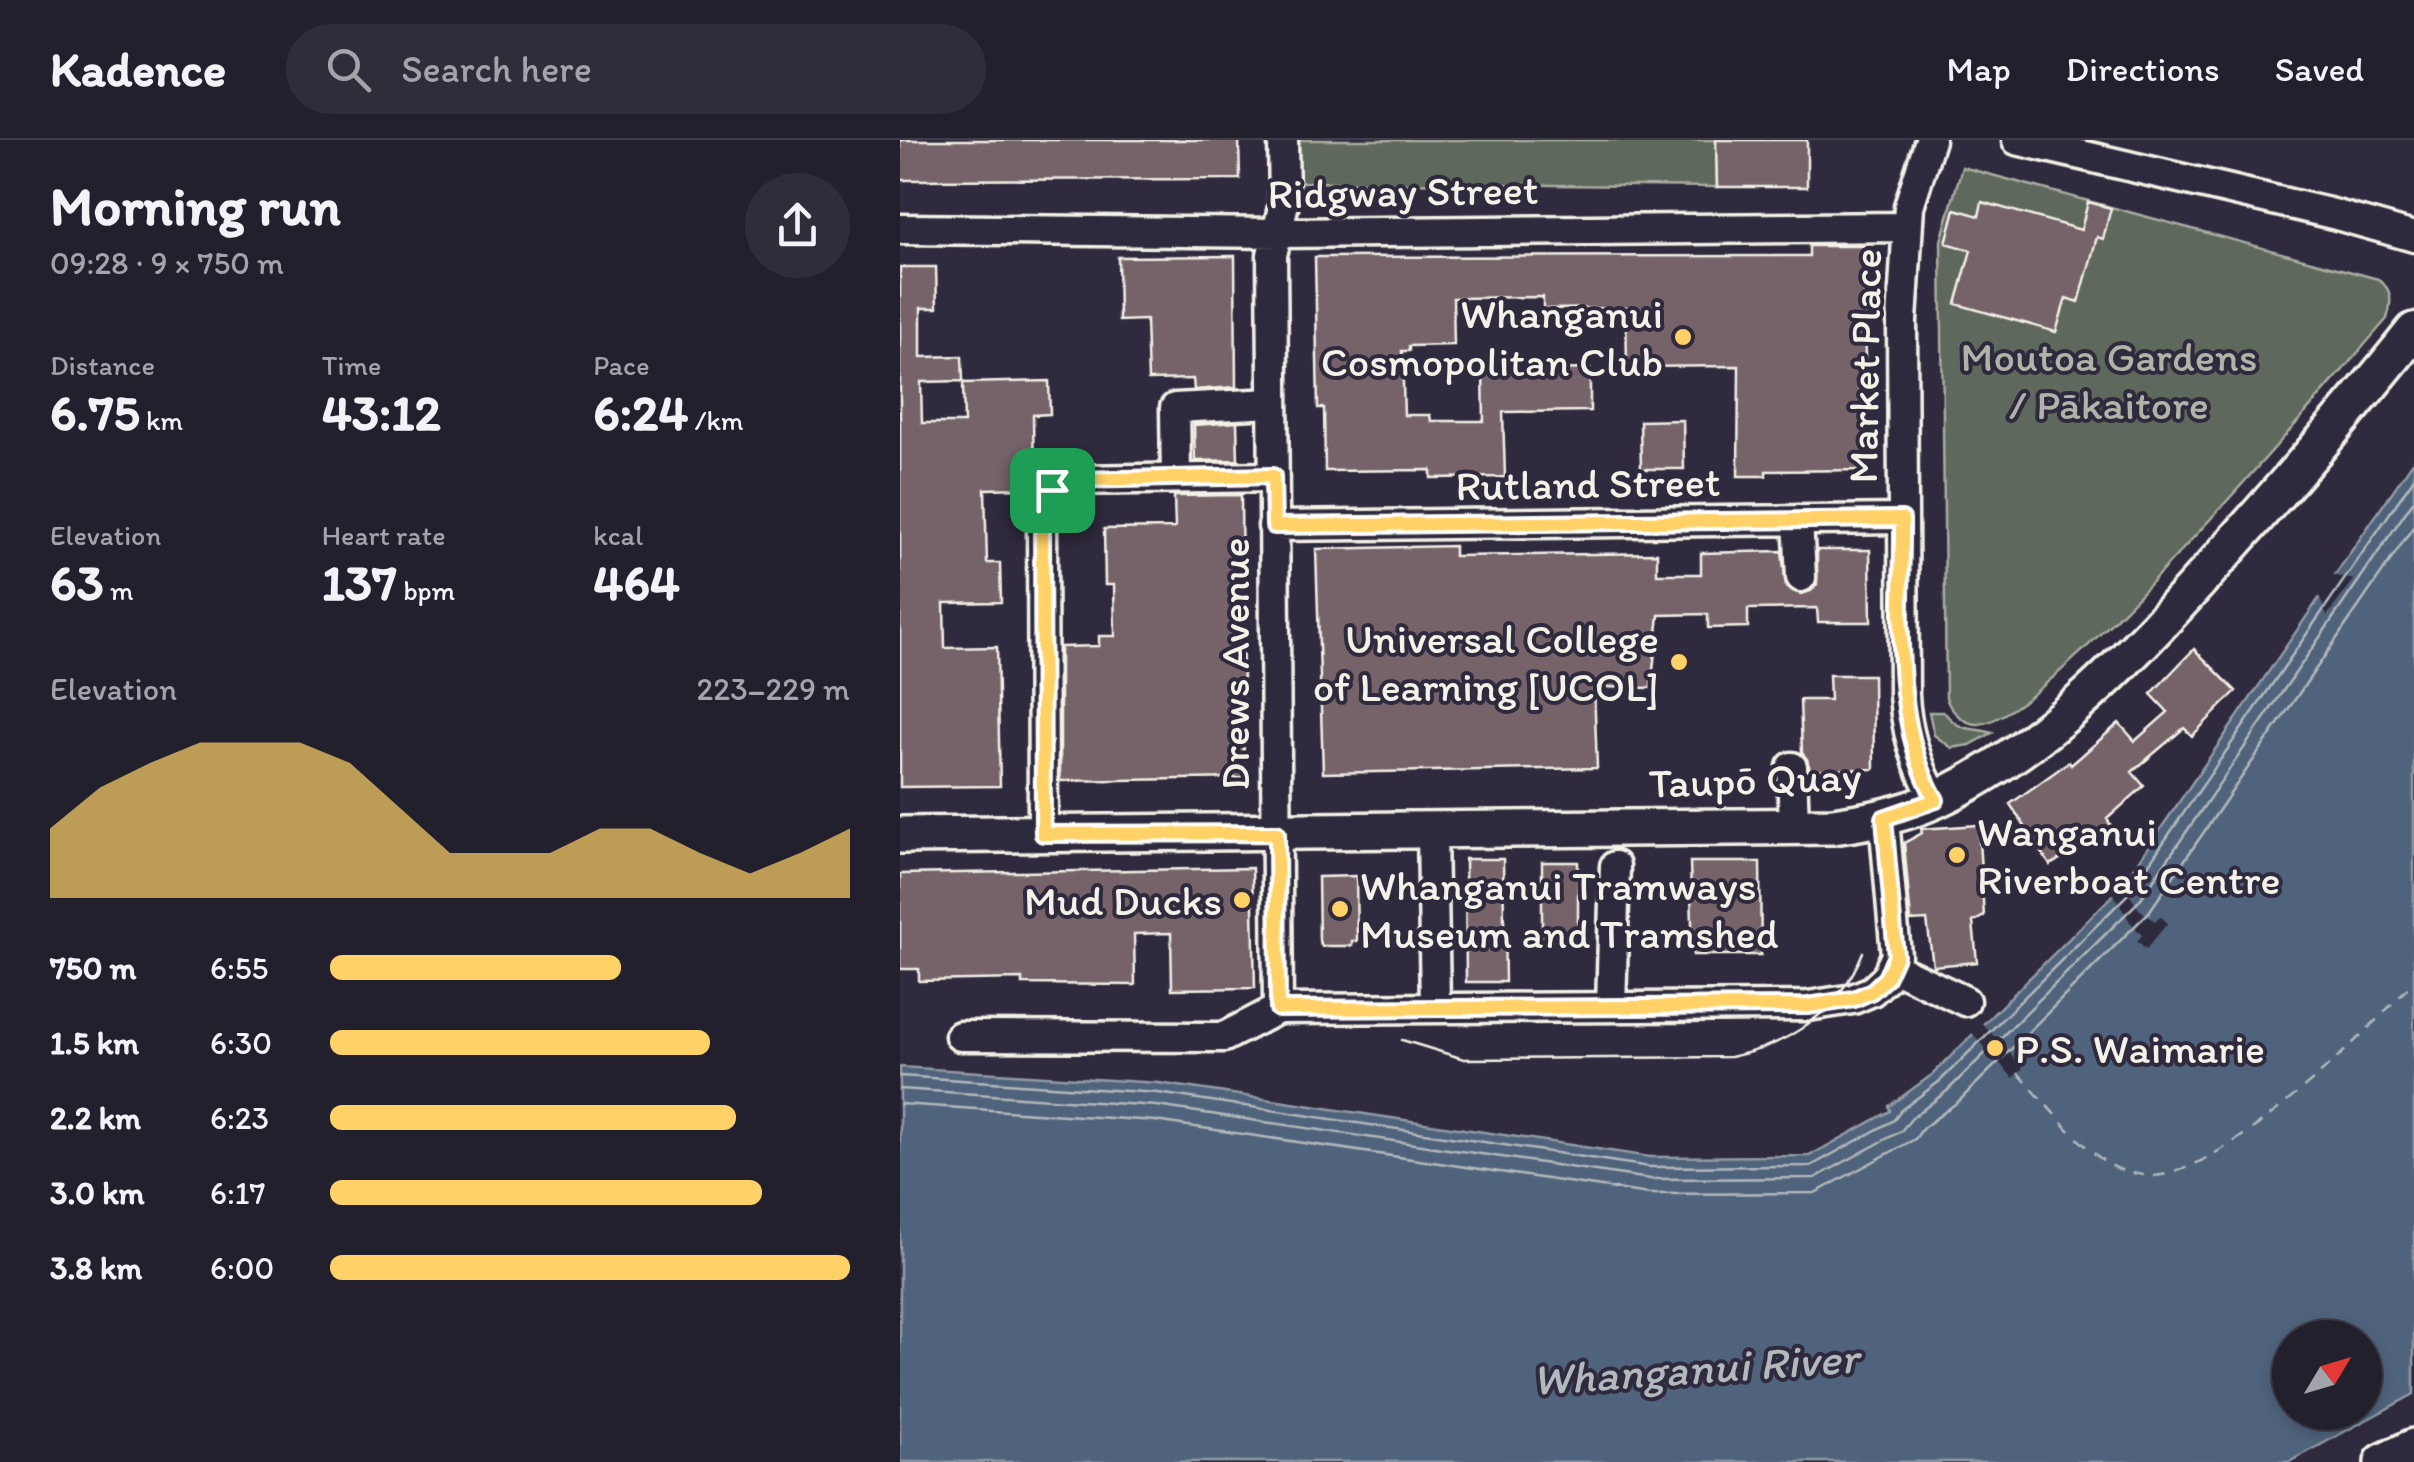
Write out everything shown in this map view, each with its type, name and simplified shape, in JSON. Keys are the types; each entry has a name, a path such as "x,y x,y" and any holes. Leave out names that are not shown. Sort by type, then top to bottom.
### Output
{"main road":[{"name":"Taupō Quay","path":"900,834 1794,827 1884,818 1936,800 2030,742 2074,707 2178,605 2304,466 2414,330"},
{"path":"2384,1462 2414,1446"}],"street":[{"name":"Drews Avenue","path":"1278,1009 1272,255 1284,203 1284,140"},
{"name":"Market Place","path":"1930,140 1906,227 1902,519 1905,715 1916,760 1936,800"},
{"path":"2016,140 2333,214 2414,237"},
{"name":"Ridgway Street","path":"900,229 1278,233 1906,227"},
{"path":"1176,477 1176,408 1272,403"},
{"path":"1043,834 1045,498 1071,480 1273,476"},
{"name":"Rutland Street","path":"1274,526 1902,519"},
{"path":"1798,520 1801,576"},
{"path":"1792,767 1794,827"},
{"path":"960,1036 1224,1037 1278,1009 1830,1004 1872,991 1886,978 1896,956 1884,818"},
{"path":"1432,831 1435,1006"},
{"path":"1611,1008 1615,866"},
{"path":"1891,966 1965,1001"}],"green space":[{"path":"1299,140 1716,140 1717,187 1298,182"},
{"name":"Moutoa Gardens / Pākaitore","path":"1962,167 2378,279 2389,292 2390,301 2387,319 2123,612 2014,708 1979,724 1958,716 1946,697 1941,241"},
{"path":"1929,712 1944,712 1962,726 1992,733 1970,745 1952,748 1934,735"}],"water":[{"name":"Whanganui River","path":"2414,460 2414,1394 2382,1411 2382,1320 2272,1320 2272,1430 2348,1430 2289,1462 900,1462 900,1067 1159,1083 1650,1157 1809,1156 1890,1111 1889,1106 1933,1074 2120,888"}],"pier":[{"path":"2329,574 2354,580 2327,616 2317,591"},
{"path":"2123,875 2133,879 2133,887 2125,888 2139,909 2155,921 2160,916 2168,923 2146,949 2137,941 2142,935 2111,890"},
{"path":"1982,1023 2023,1068 2013,1078 1972,1033"}],"building":[{"path":"900,140 1239,140 1240,179 900,180"},
{"path":"1716,140 1807,140 1807,187 1717,187"},
{"path":"1982,202 2081,230 2088,202 2111,208 2103,239 2097,237 2079,302 2066,298 2056,332 1956,304 1971,250 1946,243 1955,209 1979,216"},
{"path":"1809,246 1864,246 1866,470 1766,471 1766,476 1738,476 1739,366 1627,367 1626,308 1543,309 1543,297 1453,298 1454,345 1409,346 1409,351 1402,351 1404,415 1430,415 1431,421 1484,421 1483,371 1590,369 1590,411 1503,412 1505,477 1431,478 1431,470 1325,471 1324,408 1318,408 1315,257 1809,256"},
{"path":"1235,256 1236,387 1194,390 1193,379 1148,380 1146,320 1119,321 1118,257"},
{"path":"900,267 936,267 937,308 921,308 921,357 962,356 963,381 921,382 922,423 964,423 963,383 1049,381 1050,414 1033,415 1032,488 985,489 987,563 1000,563 1001,602 944,603 945,648 997,647 1000,786 900,787"},
{"path":"1683,420 1684,469 1641,469 1640,421"},
{"path":"1237,422 1238,460 1195,461 1194,425"},
{"path":"1241,495 1244,778 1060,781 1060,647 1099,646 1099,636 1115,636 1114,585 1105,585 1104,529 1175,528 1174,496"},
{"path":"1454,546 1454,556 1657,553 1657,574 1701,574 1701,553 1782,551 1786,586 1801,594 1817,584 1817,550 1870,550 1871,622 1818,622 1817,608 1748,609 1748,627 1708,628 1708,614 1659,615 1651,688 1594,687 1597,768 1323,773 1316,549"},
{"path":"2194,649 2236,691 2192,736 2184,728 2132,772 2144,786 2107,819 2112,827 2050,865 2010,804 2069,762 2071,765 2119,723 2135,741 2168,712 2151,694"},
{"path":"1829,675 1873,675 1874,769 1810,770 1802,753 1800,700 1830,700"},
{"path":"1978,825 1984,916 1973,922 1977,962 1933,966 1927,920 1911,921 1904,843 1922,833 1921,829"},
{"path":"1465,859 1503,859 1505,982 1466,982"},
{"path":"1542,862 1578,862 1578,936 1542,936"},
{"path":"1690,862 1760,862 1761,955 1693,955"},
{"path":"1252,868 1255,988 1172,989 1171,933 1134,934 1135,985 1022,984 1022,979 919,981 919,969 900,969 900,874"},
{"name":"Whanganui Tramways Museum and Tramshed","path":"1356,876 1357,941 1352,941 1352,946 1322,946 1318,877"}],"ferry route":[{"path":"2018,1073 2097,1156 2124,1171 2154,1176 2184,1168 2219,1151 2256,1126 2363,1034 2414,981"}],"tram line":[{"path":"1402,1040 1464,1059 1730,1057 1773,1044 1810,1022 1841,992 1863,952"}],"place":[{"name":"Whanganui Cosmopolitan Club","path":"1683,337"},
{"name":"Universal College of Learning [UCOL]","path":"1679,662"},
{"name":"Wanganui Riverboat Centre","path":"1957,855"},
{"name":"Mud Ducks","path":"1242,900"},
{"name":"Whanganui Tramways Museum and Tramshed","path":"1340,909"},
{"name":"P.S. Waimarie","path":"1995,1048"}],"route":[{"path":"1273,476 1274,526 1902,519 1905,715 1916,760 1936,800 1884,818 1896,956 1886,978 1872,991 1854,999 1808,1006 1278,1009 1277,833 1043,834 1042,508 1052,490 1071,480 1273,476"}]}
